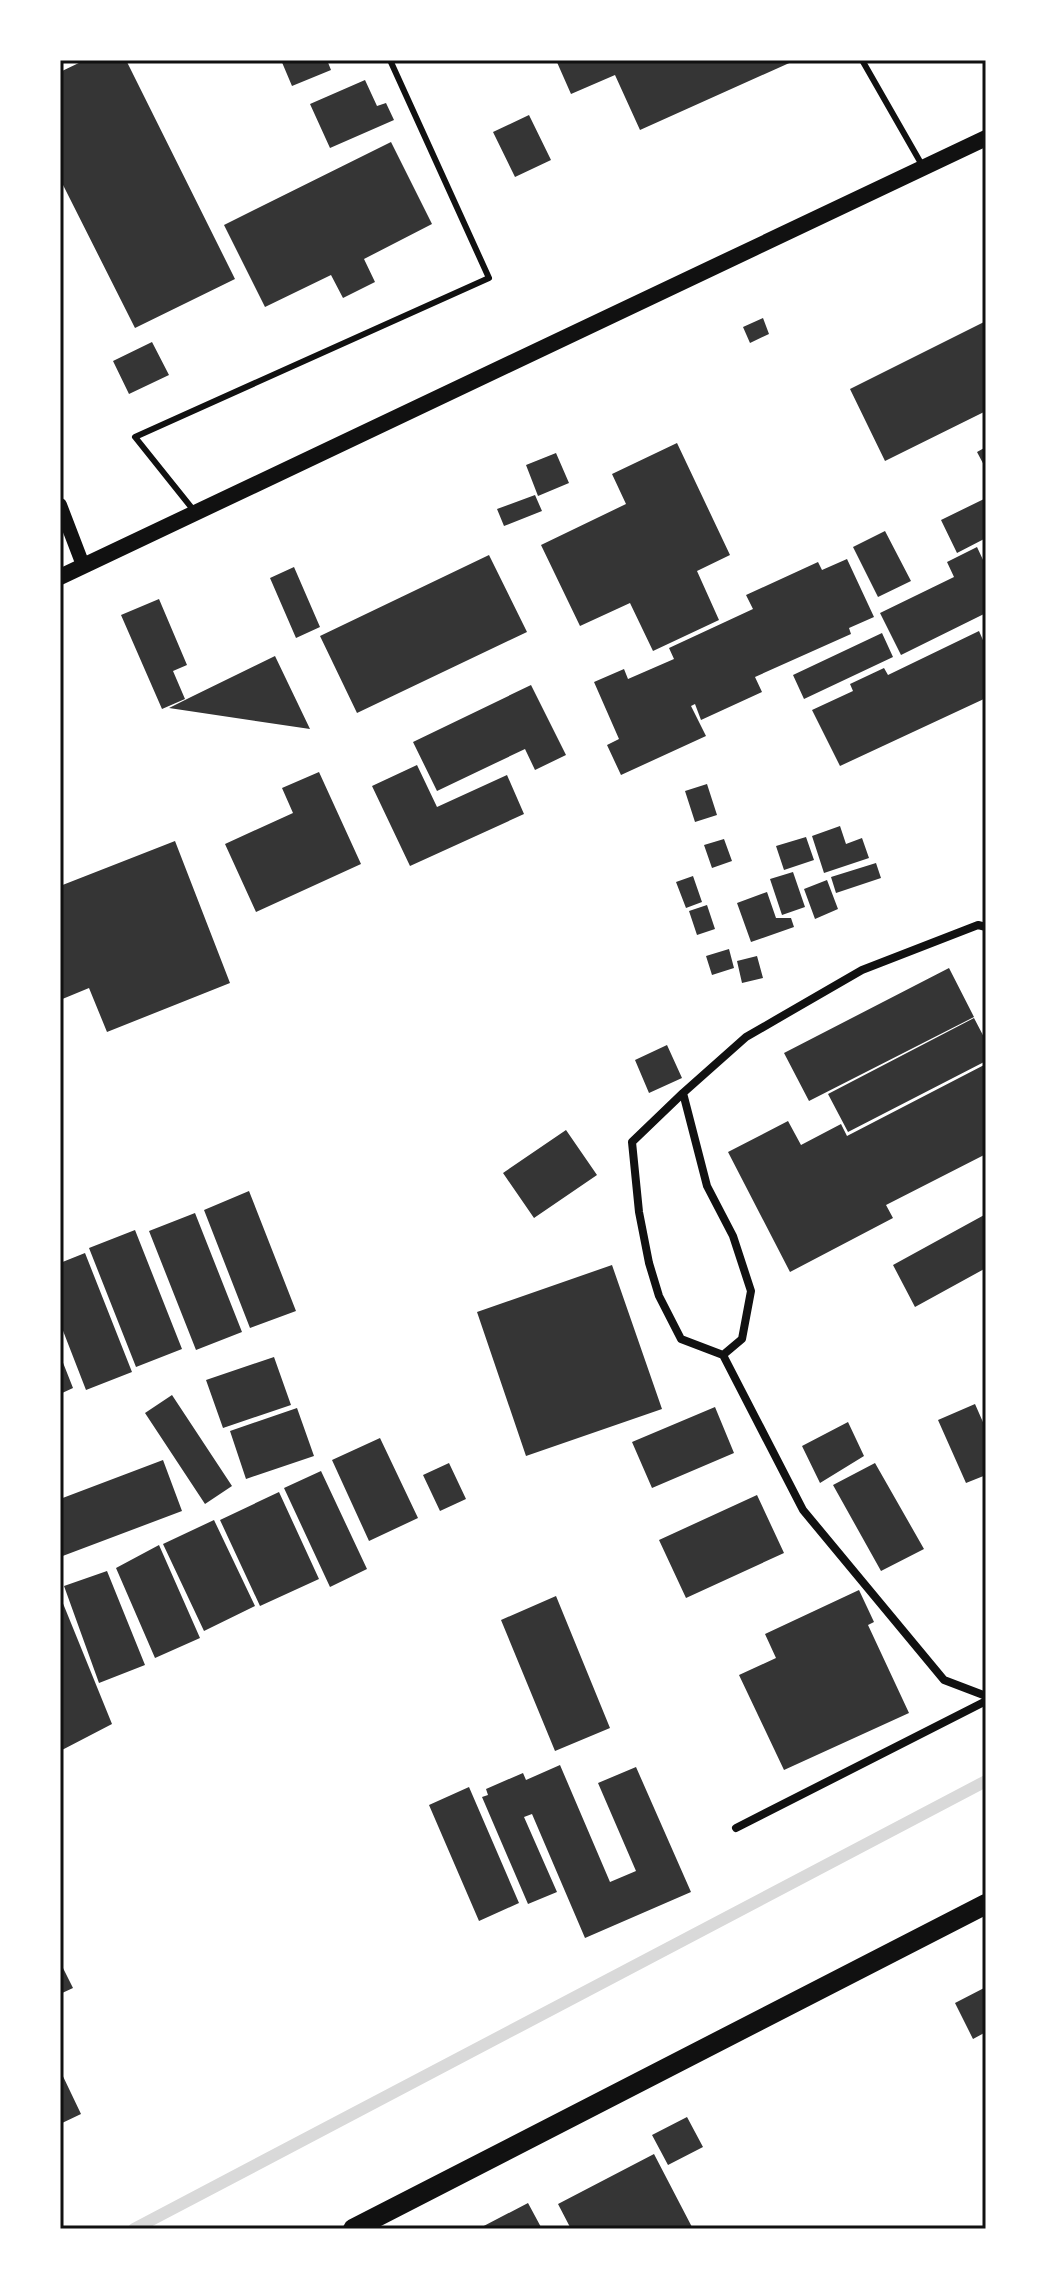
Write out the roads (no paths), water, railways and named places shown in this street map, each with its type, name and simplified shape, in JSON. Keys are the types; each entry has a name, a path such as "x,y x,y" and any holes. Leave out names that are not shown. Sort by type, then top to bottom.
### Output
{"main road":[{"path":"60,577 986,138"},
{"path":"353,2229 986,1904"}],"street":[{"path":"60,505 83,565"},
{"path":"986,927 978,925 862,970 746,1037 632,1142 639,1212 659,1296 681,1339 723,1355 803,1510 944,1680 986,1698"},
{"path":"683,1093 707,1186 733,1236 751,1291 742,1339 723,1355"},
{"path":"736,1828 986,1698"}],"lane":[{"path":"195,512 135,437 489,278 390,60"},
{"path":"862,60 924,168"}],"waterway":[{"path":"134,2229 986,1781"}]}
